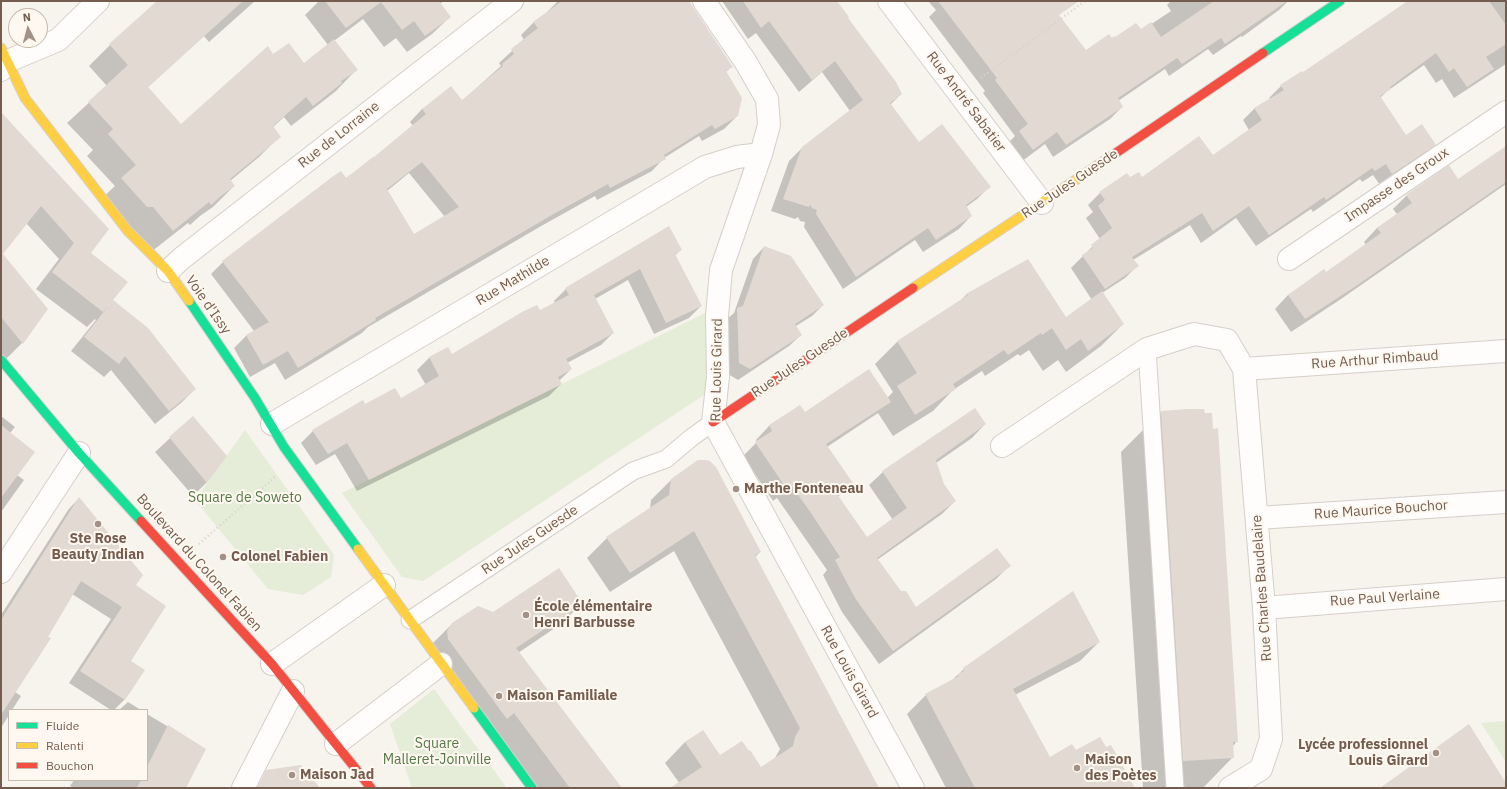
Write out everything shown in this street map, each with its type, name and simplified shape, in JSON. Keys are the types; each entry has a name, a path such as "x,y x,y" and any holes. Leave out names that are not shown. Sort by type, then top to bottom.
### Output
{"street":[{"path":"3,59 58,40 98,1"},
{"name":"Rue de Lorraine","path":"168,271 182,258 512,1"},
{"name":"Rue Louis Girard","path":"704,1 745,61 767,99 769,125 761,154 721,270 717,316 718,377 713,422 913,788"},
{"name":"Rue André Sabatier","path":"889,1 1042,203"},
{"name":"Rue Jules Guesde","path":"713,422 1042,203 1340,1"},
{"name":"Voie d'Issy","path":"3,59 25,98 78,169 127,230 168,271 255,398 272,424 284,447 384,585"},
{"name":"Impasse des Groux","path":"1289,259 1506,112"},
{"name":"Rue Mathilde","path":"272,424 705,167 737,157 761,154"},
{"path":"1002,446 1147,349 1194,334 1227,340 1244,369"},
{"name":"Rue Arthur Rimbaud","path":"1244,369 1506,351"},
{"name":"Boulevard du Colonel Fabien","path":"1,360 79,453 272,664 371,788"},
{"name":"Rue Charles Baudelaire","path":"1230,788 1261,769 1271,739 1264,608 1244,369"},
{"path":"1,572 79,453"},
{"name":"Rue Maurice Bouchor","path":"1257,518 1506,502"},
{"path":"272,664 384,585 532,788"},
{"name":"Rue Paul Verlaine","path":"1264,608 1506,589"},
{"path":"336,744 441,664"},
{"path":"243,788 293,691"}],"lane":[{"path":"1147,349 1175,788"},
{"name":"Rue Jules Guesde","path":"410,620 633,471 666,459 713,422"}],"path":[{"path":"960,94 1085,1"},
{"path":"218,527 294,461"}],"green space":[{"path":"705,313 707,393 423,581 402,577 342,493"},
{"name":"Square de Soweto","path":"245,430 334,555 331,577 303,595 268,589 195,500"},
{"name":"Square Malleret-Joinville","path":"434,689 507,788 412,788 390,724"},
{"path":"1506,721 1506,762 1481,723"}],"building":[{"path":"157,1 243,1 148,87 181,124 268,46 273,54 289,43 304,63 334,39 358,70 341,81 342,83 313,106 306,97 273,126 281,137 230,179 235,186 211,205 209,202 173,231 153,207 147,207 121,178 136,165 108,134 113,129 88,102 128,65 109,44"},
{"path":"325,1 439,1 451,17 425,36 414,21 402,30 381,2 346,28"},
{"path":"562,1 689,1 733,67 726,71 742,98 738,116 715,129 712,125 664,155 666,159 610,188 608,184 557,212 375,318 376,320 298,368 288,351 263,365 246,335 269,322 222,261 332,177 341,171 346,178 374,157 426,114 422,109 451,86 462,100 503,66 502,64 514,54 511,49 538,28 533,22","holes":["422,162 459,207 414,234 387,189"]},
{"path":"743,1 837,1 896,82 902,94 890,103 919,142 942,124 991,187 966,205 972,216 936,240 928,228 856,277 816,214 817,210 812,208 810,204 809,207 783,199 802,147 863,100 835,61 812,80 769,21 761,28"},
{"path":"938,1 1079,1 1059,15 1086,50 1109,34 1112,38 1114,36 1115,37 1136,23 1141,29 1151,22 1161,37 1214,1 1287,1 1225,44 1221,38 1182,64 1177,58 1118,98 1123,107 1066,145 1057,132 1033,150 1019,131 1028,124 995,80 997,78"},
{"path":"1408,1 1489,1 1506,25 1506,44 1486,57 1494,69 1467,87 1454,68 1449,72 1436,53 1380,96 1406,135 1422,124 1436,145 1392,174 1386,164 1375,171 1372,168 1326,200 1324,197 1269,235 1249,206 1213,231 1202,213 1132,257 1139,266 1105,289 1082,255 1093,248 1091,245 1112,228 1098,206 1105,200 1099,192 1127,173 1130,177 1139,172 1142,177 1199,136 1213,155 1262,120 1254,108 1284,90 1280,85 1302,71 1303,72"},
{"path":"1,112 109,229 91,253 128,282 103,312 52,272 74,243 41,206 3,254 48,309 23,344 1,317"},
{"path":"1506,146 1506,182 1356,286 1305,319 1288,295 1324,269 1326,272 1381,233 1377,228 1412,203 1406,195 1449,165 1458,179"},
{"path":"669,226 682,250 675,254 702,306 666,323 640,269 594,295 614,333 566,359 572,369 558,377 562,384 369,480 347,443 328,454 312,430 363,400 365,404 395,388 401,398 439,376 429,357 448,347 452,354 522,312 537,305 540,310 569,295 565,288"},
{"path":"764,246 791,256 824,305 795,324 802,335 750,369 739,363 737,308 743,306"},
{"path":"1028,259 1066,317 1102,291 1124,324 1088,351 1081,339 1066,350 1052,328 1042,335 1041,333 1008,355 1004,350 953,384 956,389 915,415 897,386 917,373 897,341 968,295 966,294"},
{"path":"113,300 148,328 196,389 169,411 125,356 119,364 84,337"},
{"path":"869,369 891,402 826,444 853,483 837,494 867,537 907,508 882,471 975,408 986,424 936,460 944,484 956,501 877,558 901,591 906,591 916,607 997,548 1011,566 893,651 855,598 835,560 840,557 811,513 791,485 786,488 755,442 772,431 769,425 800,405 805,412"},
{"path":"1204,409 1205,413 1212,413 1213,429 1218,428 1238,742 1233,742 1234,758 1183,761 1161,411"},
{"path":"193,416 227,456 207,483 169,437"},
{"path":"1,425 35,452 1,498"},
{"path":"698,460 710,461 716,467 761,552 755,555 879,788 670,788 702,767 685,742 703,730 720,755 742,741 761,767 793,746 795,737 800,728 694,531 630,573 606,537 669,495 671,479"},
{"path":"79,497 143,575 136,585 166,606 131,661 145,670 125,700 80,671 122,607 81,581 48,637 51,638 1,715 1,620"},
{"path":"559,568 583,604 516,648 622,788 570,788 514,713 507,719 448,639 447,631 452,623 478,606 493,612"},
{"path":"1073,591 1100,642 1013,689 1050,757 1072,744 1076,750 1100,737 1106,747 1111,745 1135,788 975,788 925,694 959,676 958,674 964,671 963,668"},
{"path":"1469,724 1506,783 1506,788 1380,788"},
{"path":"168,725 206,749 186,788 137,788 140,781 148,781 148,765"},
{"path":"301,765 320,788 257,788 266,770"}],"traffic: fast":[{"path":"1263,53 1340,1"},
{"path":"189,301 255,398 284,447 358,549"},
{"path":"1,360 79,453 141,521"},
{"path":"474,708 532,788"}],"traffic: slow":[{"path":"1,48 25,98 127,230 168,271 189,301"},
{"path":"913,288 1110,157"},
{"path":"358,549 474,708"}],"traffic: jam":[{"path":"1110,157 1263,53"},
{"path":"713,422 913,288"},
{"path":"141,521 272,664 371,788"}],"place":[{"name":"Marthe Fonteneau","path":"736,489"},
{"name":"Ste Rose Beauty Indian","path":"98,524"},
{"name":"Colonel Fabien","path":"223,557"},
{"name":"École élémentaire Henri Barbusse","path":"526,615"},
{"name":"Maison Familiale","path":"499,696"},
{"name":"Lycée professionnel Louis Girard","path":"1436,753"},
{"name":"Maison des Poètes","path":"1077,768"},
{"name":"Maison Jad","path":"292,775"}]}
